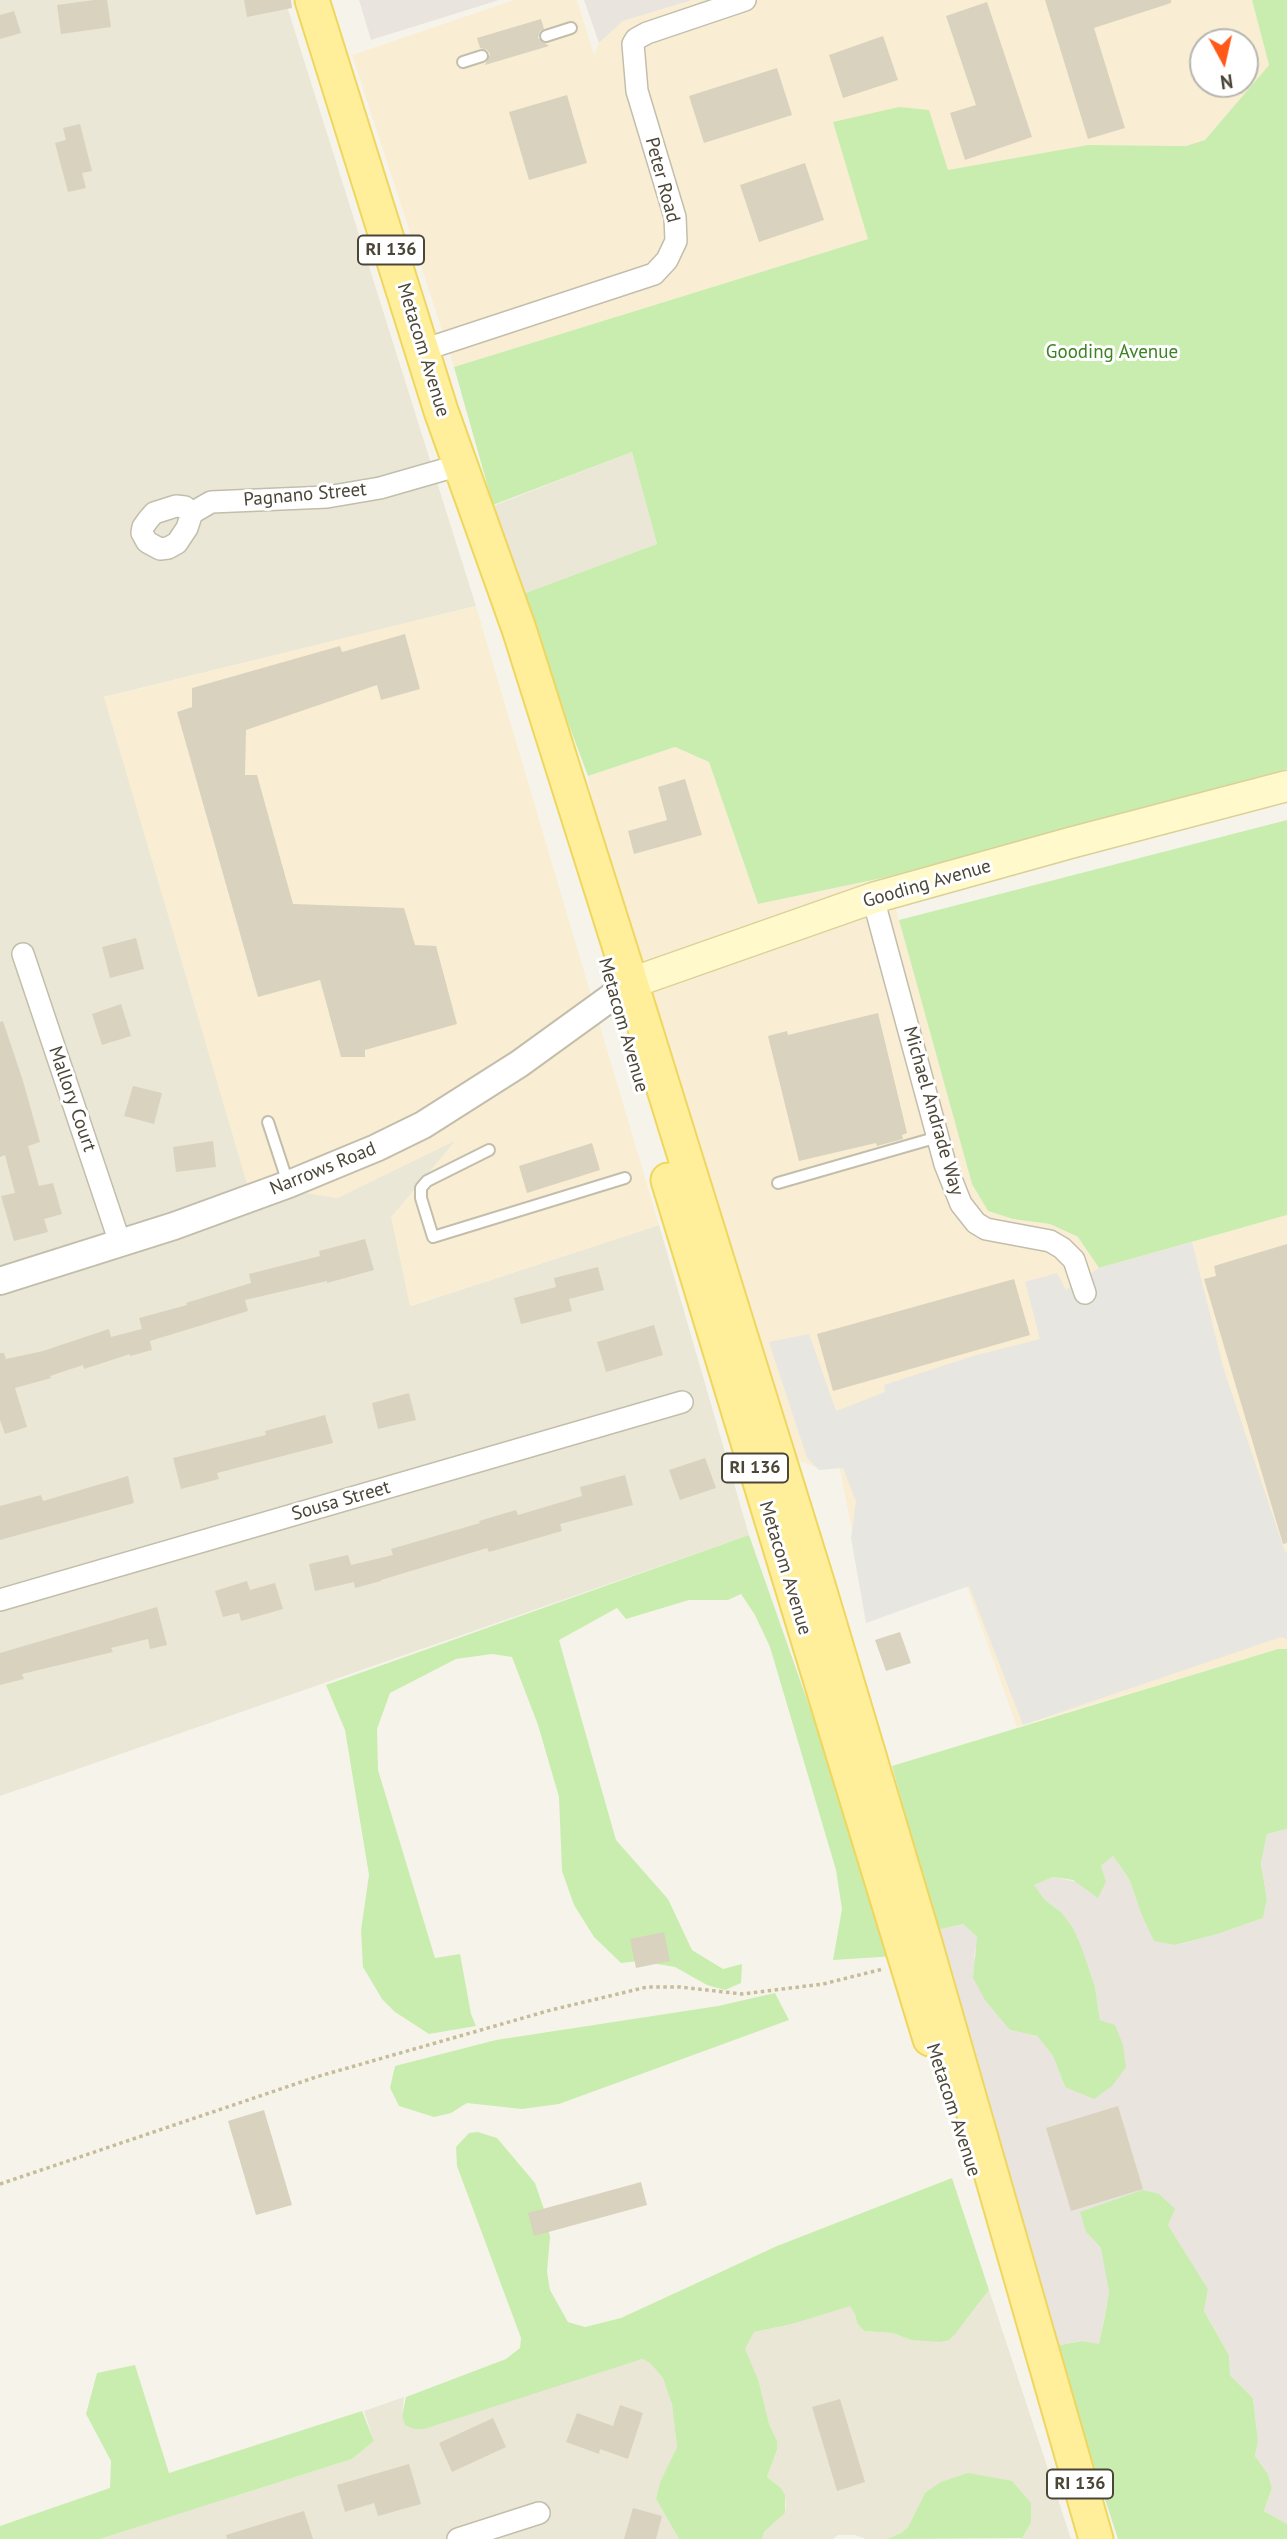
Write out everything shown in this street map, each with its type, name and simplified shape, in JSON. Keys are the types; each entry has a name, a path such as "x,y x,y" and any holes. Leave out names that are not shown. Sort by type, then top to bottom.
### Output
{"main road":[{"name":"Metacom Avenue","path":"312,0 357,130 423,350 473,498 586,857 623,989 691,1263 859,1766 929,1956 1096,2539"},
{"name":"Metacom Avenue","path":"522,659 561,819 623,989"},
{"name":"Gooding Avenue","path":"623,989 873,898 1070,842 1287,786"},
{"name":"Metacom Avenue","path":"859,1766 906,1964 992,2227 1063,2429"}],"street":[{"name":"Peter Road","path":"423,350 654,274 667,260 676,241 675,217 638,91 633,44 647,33 745,0"},
{"name":"Pagnano Street","path":"192,513 211,502 327,496 380,488 460,465"},
{"name":"Michael Andrade Way","path":"873,898 956,1195 976,1223 986,1229 1050,1241 1062,1248 1074,1260 1085,1293"},
{"name":"Mallory Court","path":"23,954 120,1243"},
{"name":"Narrows Road","path":"0,1281 174,1226 289,1184 376,1148 423,1125 519,1064 623,989"},
{"name":"Sousa Street","path":"0,1600 682,1402"},
{"path":"458,2539 539,2513"}],"lane":[{"path":"546,36 571,28"},
{"path":"463,62 482,56"},
{"path":"268,1122 289,1184"},
{"path":"778,1183 938,1137"},
{"path":"489,1150 427,1181 421,1188 421,1198 433,1237 625,1178"}],"path":[{"path":"0,2184 316,2077 551,2010 647,1987 680,1987 742,1994 823,1984 906,1964"}],"shaded area":[{"path":"0,0 285,0 476,606 104,697 337,1198 457,1139 411,1306 659,1225 749,1535 0,1796"},
{"path":"359,0 499,0 371,40"},
{"path":"514,0 577,0 594,55 599,43 623,21 692,0 1252,0 1269,65 1259,77 1259,28 1189,28 1189,98 1241,98 1200,146 1088,145 947,171 833,122 869,239 454,367 352,55"},
{"path":"584,0 692,0 623,21 599,43"},
{"path":"632,452 657,544 520,595 493,506"},
{"path":"476,606 659,1225 410,1306 391,1217 455,1141 337,1198 247,1184 104,697"},
{"path":"675,747 709,762 758,904 887,877 972,1184 988,1211 1013,1219 1050,1224 1079,1238 1099,1268 1287,1215 1287,1649 1278,1649 1017,1727 966,1584 868,1613 839,1465 818,1468 800,1461 787,1449 593,808 588,776"},
{"path":"1192,1242 1224,1370 1285,1552 1287,1551 1287,1639 1281,1637 1023,1725 969,1586 866,1623 851,1538 856,1501 843,1468 819,1470 807,1458 769,1342 809,1334 836,1411 885,1392 884,1385 973,1356 1040,1339 1025,1282 1057,1273 1066,1290 1099,1268"},
{"path":"1287,1829 1287,2524 1264,2511 1272,2488 1268,2474 1255,2456 1258,2441 1253,2398 1230,2375 1229,2355 1204,2311 1208,2289 1168,2225 1086,2232 1101,2248 1109,2292 1099,2345 1082,2341 1055,2346 937,1930 963,1924 978,1938 974,1957 1010,2030 1037,2036 1053,2056 1065,2087 1100,2020 1095,1987 1083,1951 1061,1912 1045,1900 1033,1885 1053,1877 1077,1882 1098,1897 1101,1866 1113,1856 1129,1879 1154,1940 1176,1945 1263,1918 1267,1899 1261,1864 1267,1834"},
{"path":"989,2290 1071,2539 1021,2539 1031,2523 1030,2503 1012,2481 925,2493 908,2527 887,2539 838,2535 833,2539 762,2539 764,2532 785,2513 786,2505 781,2488 767,2477 777,2450 777,2441 769,2424 759,2382 744,2349 754,2332 792,2324 850,2305 857,2323 864,2331 893,2333 911,2340 956,2333"},
{"path":"642,2359 650,2363 663,2378 672,2405 677,2447 660,2482 656,2499 679,2539 100,2539 352,2459 374,2441 364,2411 404,2397 402,2416 405,2425"}],"green space":[{"path":"1252,0 1287,0 1287,769 887,877 758,904 709,762 675,747 588,776 520,595 657,544 632,452 493,505 454,367 868,239 833,122 899,107 929,110 948,170 1088,145 1186,146 1205,140 1241,98 1259,98 1259,77 1269,65"},
{"path":"1287,820 1287,1215 1099,1268 1078,1237 1050,1224 1013,1219 988,1211 972,1184 899,920"},
{"path":"749,1535 897,1956 833,1960 842,1909 836,1870 770,1647 755,1615 741,1594 728,1600 689,1600 626,1619 617,1608 559,1640 616,1840 668,1899 692,1950 723,1969 742,1964 741,1983 725,1990 707,1985 675,1967 639,1961 621,1963 594,1937 574,1905 562,1871 559,1797 538,1725 512,1657 492,1654 456,1659 390,1693 377,1729 378,1770 435,1958 460,1954 471,2014 476,2026 429,2034 395,2012 382,1999 363,1967 361,1930 369,1875 345,1730 326,1685"},
{"path":"1278,1649 1287,1649 1287,1829 1267,1834 1261,1864 1267,1899 1263,1918 1175,1945 1154,1941 1129,1879 1113,1856 1101,1866 1106,1882 1098,1898 1073,1880 1053,1877 1034,1885 1073,1928 1095,1987 1100,2020 1115,2025 1123,2045 1126,2067 1112,2086 1094,2099 1065,2087 1053,2056 1037,2036 1010,2030 985,2000 973,1978 977,1937 963,1924 937,1930 892,1766"},
{"path":"775,1993 789,2020 559,2104 522,2109 467,2103 451,2113 434,2117 399,2106 390,2088 395,2066 496,2040 718,2006"},
{"path":"478,2132 497,2138 535,2183 550,2237 547,2272 550,2290 568,2322 585,2327 621,2318 777,2246 952,2178 989,2290 956,2333 949,2340 940,2342 911,2340 893,2333 864,2331 857,2323 850,2306 792,2324 754,2332 745,2349 759,2382 769,2424 777,2441 777,2450 767,2477 781,2488 785,2495 785,2513 764,2532 762,2539 679,2539 656,2499 660,2482 677,2447 672,2405 663,2378 650,2363 642,2359 424,2429 405,2425 402,2416 406,2397 506,2359 520,2348 521,2338 457,2166 456,2147 469,2133"},
{"path":"1142,2190 1159,2194 1175,2209 1168,2225 1208,2289 1204,2311 1229,2355 1230,2375 1253,2398 1258,2441 1255,2456 1268,2474 1272,2488 1264,2511 1287,2524 1287,2539 1118,2539 1055,2346 1082,2341 1099,2344 1104,2320 1109,2292 1101,2248 1086,2232 1080,2212"},
{"path":"135,2365 169,2473 362,2411 374,2441 352,2459 100,2539 0,2539 0,2526 110,2488 111,2461 86,2414 97,2373"},
{"path":"968,2473 1012,2481 1031,2503 1031,2523 1022,2538 887,2539 908,2527 925,2493 941,2482"}],"building":[{"path":"107,0 111,27 61,34 57,5"},
{"path":"244,0 291,0 292,8 247,17"},
{"path":"1045,0 1171,0 1171,3 1094,28 1125,128 1088,139"},
{"path":"987,2 1032,137 965,160 950,113 976,105 946,16"},
{"path":"14,11 21,33 0,39 0,15"},
{"path":"541,19 544,29 540,31 538,38 549,46 485,65 490,54 480,48 477,38"},
{"path":"883,36 898,80 843,98 829,55"},
{"path":"777,68 792,115 704,143 689,96"},
{"path":"567,95 587,163 529,180 509,112"},
{"path":"80,124 92,171 82,173 86,188 68,192 55,143 66,140 63,128"},
{"path":"805,163 824,220 759,242 740,185"},
{"path":"405,634 420,689 381,700 377,685 246,730 245,775 257,775 293,904 404,908 415,945 436,946 457,1024 365,1050 365,1057 341,1057 320,980 258,997 177,712 192,707 192,688 340,646 342,652"},
{"path":"685,779 702,835 634,854 628,831 667,820 658,787"},
{"path":"136,938 144,969 110,978 102,947"},
{"path":"121,1004 131,1036 102,1045 92,1014"},
{"path":"878,1013 907,1133 902,1135 903,1139 877,1146 876,1143 799,1161 768,1036 787,1031 788,1035"},
{"path":"3,1021 40,1142 28,1146 39,1186 53,1183 62,1214 44,1219 48,1232 14,1241 1,1196 15,1193 5,1155 0,1157 0,1022"},
{"path":"133,1086 162,1093 154,1124 124,1116"},
{"path":"213,1141 216,1167 176,1172 173,1147"},
{"path":"592,1143 600,1170 527,1193 519,1166"},
{"path":"365,1239 374,1270 245,1300 248,1311 150,1341 152,1350 84,1369 83,1365 15,1388 27,1427 5,1434 0,1420 0,1353 4,1353 6,1359 43,1351 109,1329 111,1337 142,1329 139,1318 251,1283 249,1274 320,1256 319,1251"},
{"path":"1287,1244 1287,1543 1283,1544 1204,1279 1216,1276 1214,1266"},
{"path":"598,1267 604,1290 569,1299 572,1311 521,1324 514,1298 556,1287 554,1278"},
{"path":"1014,1279 1030,1335 833,1391 817,1334"},
{"path":"654,1325 663,1355 606,1372 597,1342"},
{"path":"409,1393 416,1420 378,1429 372,1403"},
{"path":"325,1415 333,1443 217,1473 219,1479 181,1489 173,1458 266,1435 265,1431"},
{"path":"705,1458 716,1488 680,1500 669,1470"},
{"path":"625,1475 633,1505 560,1524 562,1531 489,1552 487,1548 355,1588 354,1582 315,1591 309,1564 348,1555 351,1565 393,1555 391,1549 516,1510 518,1515 582,1496 580,1487"},
{"path":"128,1476 134,1503 0,1540 0,1506 41,1495 43,1501"},
{"path":"247,1581 250,1590 275,1583 283,1609 241,1621 239,1613 223,1617 215,1591"},
{"path":"157,1607 167,1645 150,1649 148,1639 111,1648 113,1652 22,1674 24,1679 0,1685 0,1653"},
{"path":"900,1632 911,1663 886,1671 875,1640"},
{"path":"664,1932 670,1961 636,1968 630,1939"},
{"path":"1118,2106 1143,2189 1071,2211 1046,2128"},
{"path":"264,2110 292,2205 256,2215 228,2121"},
{"path":"641,2182 647,2205 534,2236 528,2213"},
{"path":"840,2399 865,2482 837,2491 812,2407"},
{"path":"620,2405 643,2413 628,2459 600,2449 599,2454 566,2442 577,2413 613,2426"},
{"path":"493,2418 506,2447 452,2472 439,2443"},
{"path":"409,2464 421,2504 378,2516 374,2503 345,2512 337,2485"},
{"path":"633,2508 662,2516 656,2539 624,2539"},
{"path":"304,2511 313,2539 227,2539 226,2535"}]}
